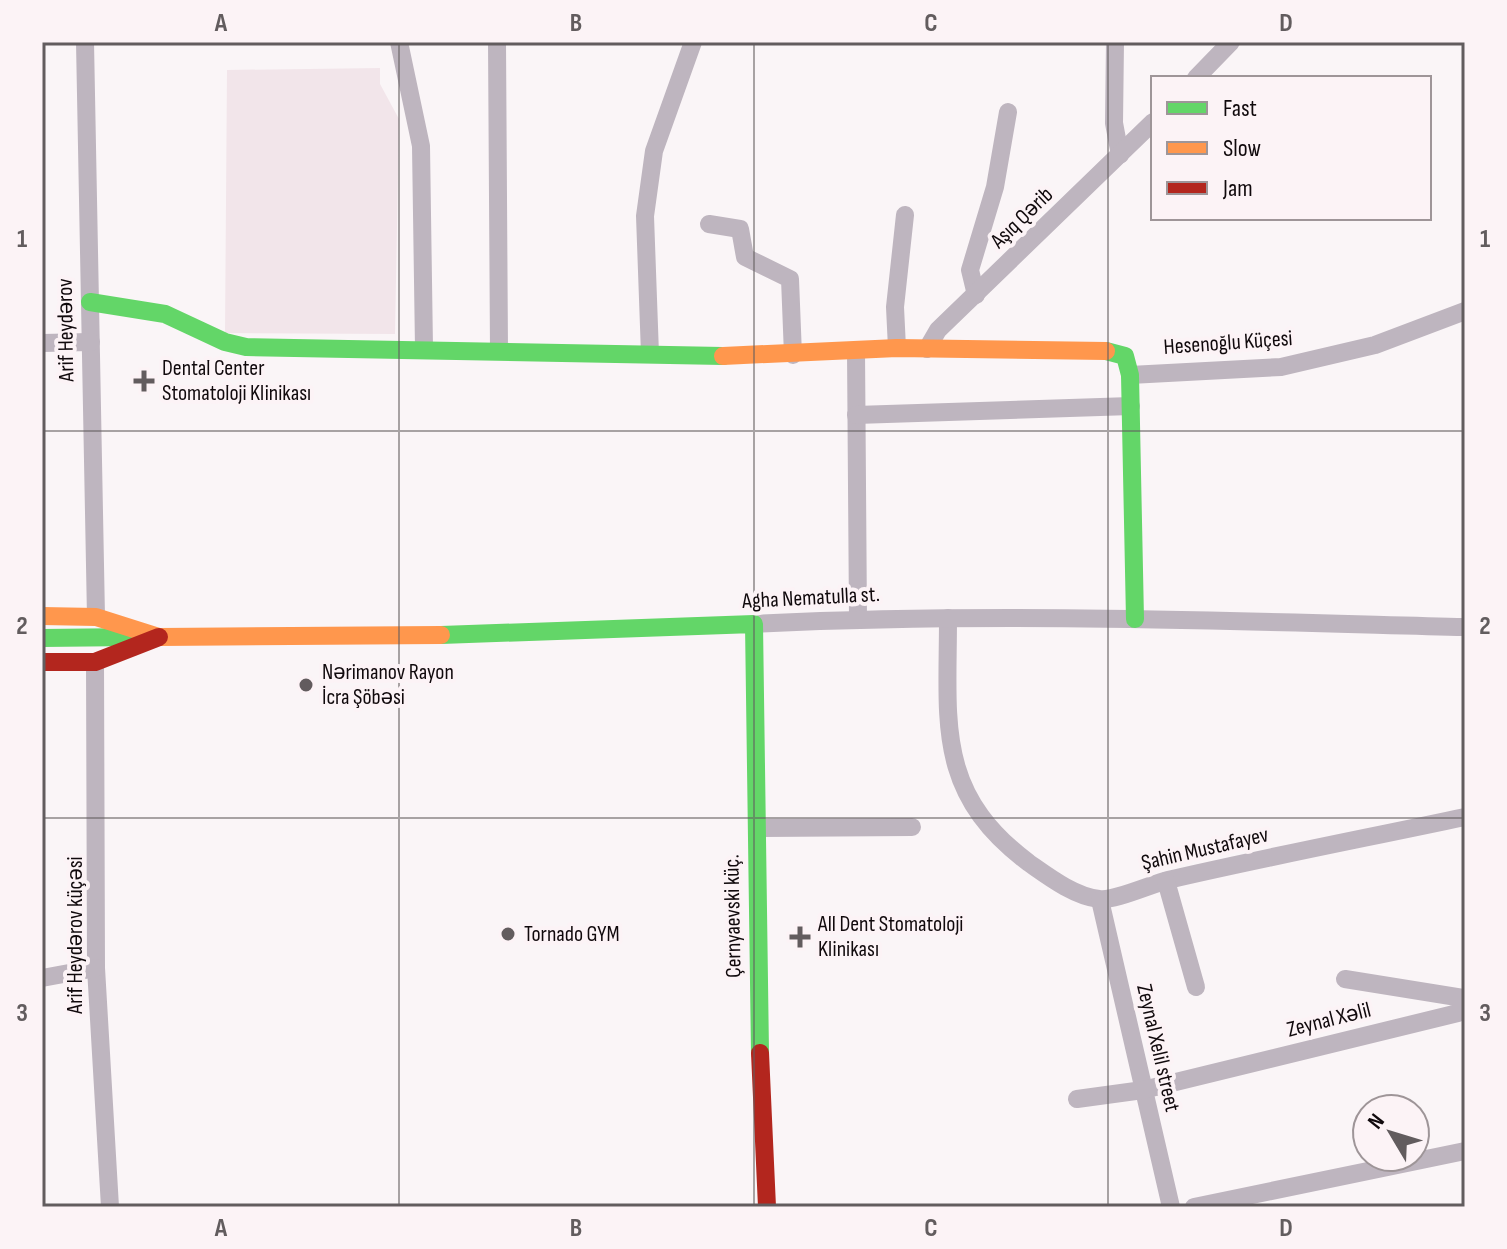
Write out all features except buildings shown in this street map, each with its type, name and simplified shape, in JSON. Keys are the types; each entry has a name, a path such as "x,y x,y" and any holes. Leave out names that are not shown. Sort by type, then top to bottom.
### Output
{"street":[{"name":"Arif Heydərov","path":"85,42 96,617"},
{"path":"399,42 421,146 424,348"},
{"path":"497,42 499,351"},
{"path":"650,354 645,216 654,151 693,42"},
{"path":"1115,42 1114,123 1120,155"},
{"path":"1198,76 1231,42"},
{"path":"976,295 970,270 995,187 1008,112"},
{"name":"Aşıq Qərib","path":"927,349 938,330 1151,124"},
{"path":"897,348 895,307 905,215"},
{"path":"709,224 740,229 745,257 790,279 793,355"},
{"path":"90,302 165,314 225,342 246,347 793,355 897,348 1108,349 1125,356 1130,375 1135,619"},
{"name":"Hesenoğlu Küçesi","path":"1130,375 1281,367 1375,345 1465,311"},
{"path":"42,343 91,342"},
{"path":"856,351 858,619"},
{"path":"856,415 1131,406"},
{"name":"Agha Nematulla st.","path":"42,616 96,617 159,637 495,635 948,618 1465,627"},
{"path":"948,618 951,756 967,796 981,817 1018,855 1055,881 1100,900"},
{"name":"Çernyaevski küç.","path":"754,624 759,1024 767,1207"},
{"path":"42,638 159,637"},
{"name":"Agha Nematulla st.","path":"95,662 159,637"},
{"path":"42,662 95,662"},
{"name":"Arif Heydərov küçəsi","path":"95,662 96,968 110,1207"},
{"name":"Şahin Mustafayev","path":"1100,900 1166,881 1465,817"},
{"path":"757,828 912,827"},
{"path":"1166,881 1196,987"},
{"name":"Zeynal Xelil street","path":"1100,900 1171,1207"},
{"path":"42,978 96,968"},
{"name":"Zeynal Xəlil","path":"1077,1099 1143,1090 1458,1013 1463,1004 1463,998 1345,979"},
{"path":"1194,1207 1465,1151"}],"shaded area":[{"path":"380,68 380,84 399,119 395,334 225,333 227,70"}],"traffic: fast":[{"path":"90,302 165,314 225,342 246,347 723,356"},
{"path":"1106,351 1125,356 1130,375 1135,619"},
{"path":"441,635 754,624 760,1053"},
{"path":"42,638 134,637"}],"traffic: slow":[{"path":"723,356 897,348 1106,351"},
{"path":"42,616 96,617 159,637 441,635"}],"traffic: jam":[{"path":"42,662 95,662 159,637"},
{"path":"760,1053 767,1207"}],"place":[{"name":"Dental Center Stomatoloji Klinikası","path":"144,381"},
{"name":"Nərimanov Rayon İcra Şöbəsi","path":"306,685"},
{"name":"Tornado GYM","path":"508,934"},
{"name":"All Dent Stomatoloji Klinikası","path":"800,937"}]}
